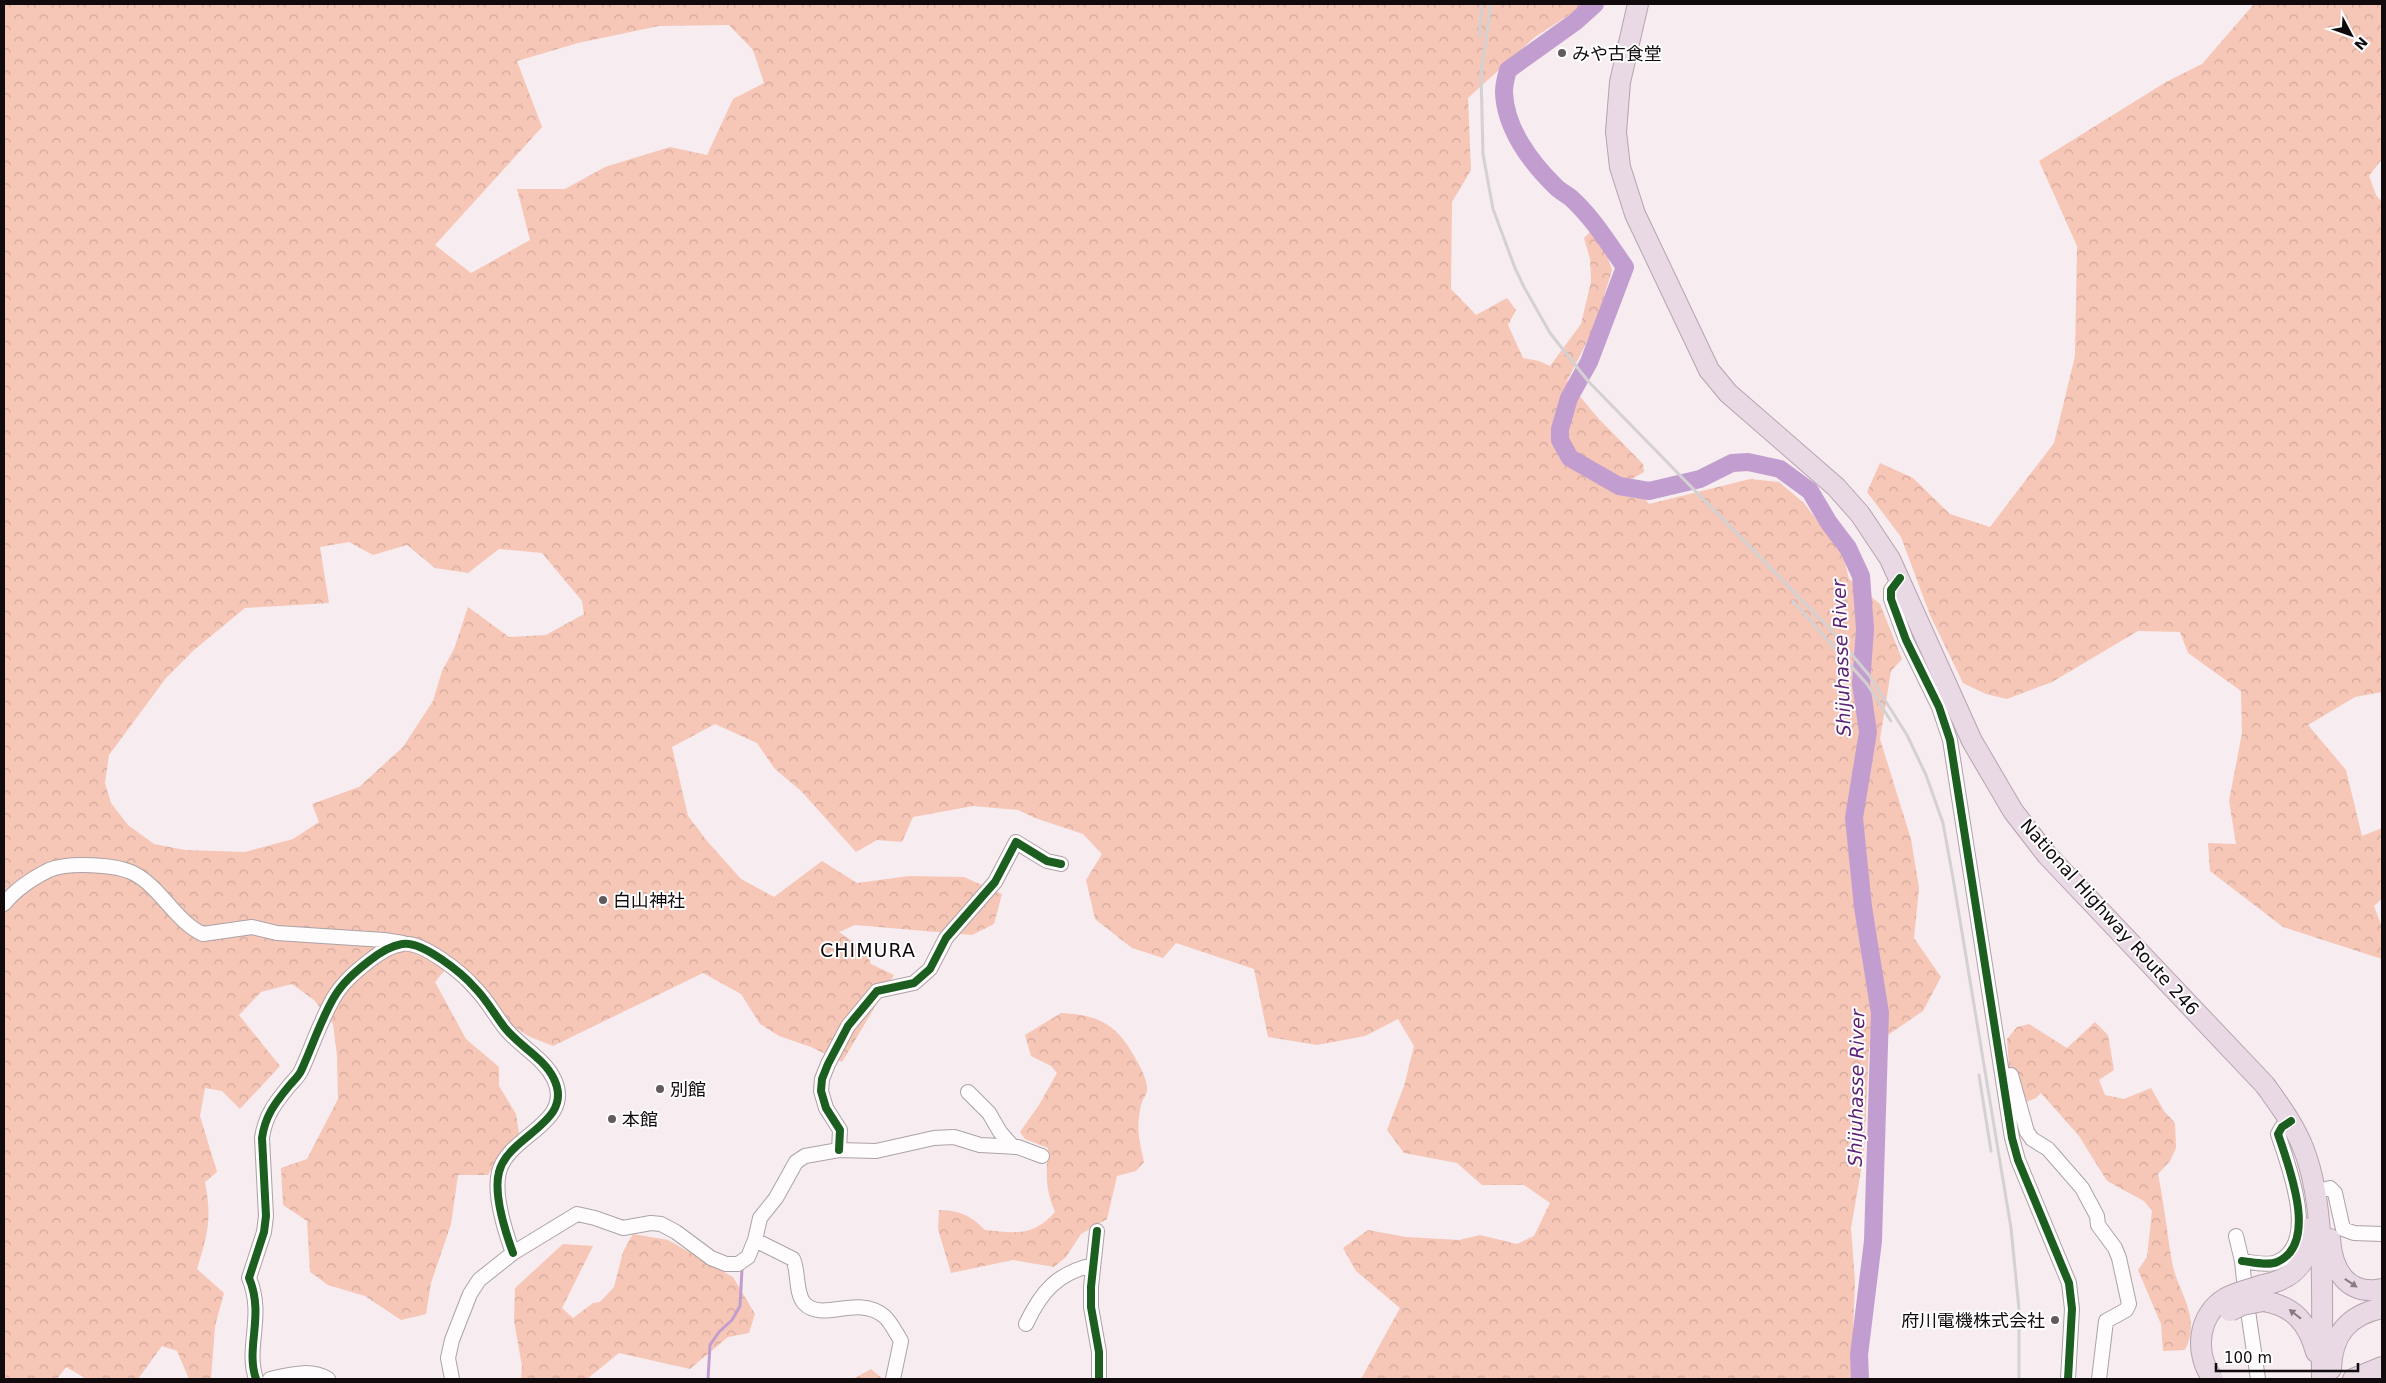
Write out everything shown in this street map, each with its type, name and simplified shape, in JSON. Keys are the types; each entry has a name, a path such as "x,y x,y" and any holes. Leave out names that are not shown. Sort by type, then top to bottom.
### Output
{"highway":[{"name":"National Highway Route 246","path":"1638,4 1620,82 1616,118 1620,167 1635,214 1709,370 1728,393 1836,487 1875,534 1900,578 1972,741 2013,811 2047,855 2265,1085 2291,1121 2317,1183 2325,1377"},
{"path":"2228,1379 2215,1360 2214,1336 2218,1325 2232,1309 2255,1294 2292,1275 2301,1264 2309,1246 2310,1219 2304,1151"},
{"path":"2317,1183 2328,1223 2331,1258 2338,1272 2349,1283 2360,1289 2371,1291 2382,1289"},
{"path":"2213,1379 2205,1366 2201,1353 2202,1330 2207,1318 2225,1299 2255,1294 2284,1306 2301,1318 2312,1338 2325,1377"},
{"path":"2325,1377 2331,1353 2342,1332 2358,1315 2382,1308"},
{"path":"2353,1379 2382,1367"}],"street":[{"path":"1900,578 1891,590 1891,599 1906,640 1938,707 1950,740 2012,1138 2018,1160 2069,1283 2072,1309 2068,1379"},
{"path":"839,1150 840,1130 822,1099 822,1079 848,1026 869,998 885,988 914,983 924,976 930,969 946,938 995,882 1016,842 1047,861 1061,864"},
{"path":"4,904 20,889 50,870 107,866 134,873 189,924 203,934 252,927 277,933 384,940 427,950 475,987 506,1030 542,1062 554,1080 558,1097 557,1106 548,1119 520,1141 506,1157 498,1172 501,1213 513,1253"},
{"path":"256,1379 253,1360 257,1310 256,1294 250,1278 264,1232 266,1216 262,1138 267,1114 300,1074 321,1023 343,985 353,973 381,951 403,944"},
{"path":"1997,1039 2005,1049 2027,1132 2032,1139 2048,1149 2078,1181 2097,1216 2098,1225 2114,1248 2118,1258 2129,1304 2126,1310 2106,1321 2099,1379"},
{"path":"968,1092 989,1113 1000,1132 1014,1147"},
{"path":"2242,1261 2275,1263 2284,1258 2296,1241 2297,1198 2278,1134 2282,1127 2291,1121"},
{"path":"452,1379 448,1358 452,1340 470,1294 487,1272 513,1253 577,1214 623,1228 651,1223 660,1224 676,1232 711,1258 726,1264 743,1262 748,1257 755,1240 760,1218 776,1198 796,1162 805,1156 839,1150 876,1151 934,1138 954,1137 980,1144 1014,1147 1042,1156"},
{"path":"2317,1183 2330,1188 2335,1193 2343,1229 2354,1233 2382,1234"},
{"path":"1097,1231 1091,1307 1099,1352 1099,1379"},
{"path":"2236,1236 2242,1261 2255,1294 2258,1379"},
{"path":"755,1240 793,1259 797,1267 800,1292 803,1301 808,1306 819,1312 853,1306 866,1307 883,1315 901,1341 893,1379"},
{"path":"1026,1324 1038,1300 1049,1287 1076,1268 1093,1265"},
{"path":"270,1379 304,1372 328,1379"}],"green space":[{"path":"4,4 1586,4 1535,37 1468,98 1471,170 1452,202 1451,289 1476,315 1507,298 1516,310 1508,325 1523,358 1539,361 1550,366 1581,324 1591,282 1590,259 1584,238 1591,231 1606,252 1612,270 1595,326 1567,381 1598,418 1643,464 1644,472 1630,480 1649,504 1750,479 1779,482 1804,503 1843,555 1849,579 1880,604 1902,659 1891,671 1880,739 1911,839 1919,888 1914,938 1941,977 1923,1011 1869,1048 1864,1153 1851,1228 1855,1282 1851,1379 1361,1379 1400,1308 1356,1271 1343,1248 1368,1230 1406,1237 1459,1240 1480,1235 1517,1244 1534,1236 1550,1203 1524,1185 1482,1185 1457,1163 1404,1153 1387,1130 1404,1086 1414,1046 1398,1019 1365,1036 1317,1045 1268,1037 1254,969 1176,943 1163,958 1132,948 1095,919 1086,880 1102,854 1083,834 1035,818 1018,810 973,806 913,817 902,842 877,840 856,852 801,791 774,768 757,743 715,724 672,747 688,816 707,841 741,879 774,897 822,861 857,883 909,876 964,877 1002,894 994,924 972,935 855,925 839,932 866,951 871,964 894,975 842,1062 811,1047 779,1036 760,1024 741,994 703,973 553,1046 528,1036 513,1026 450,964 435,982 466,1039 499,1067 499,1086 516,1114 519,1133 501,1154 488,1175 458,1175 451,1224 431,1283 426,1314 401,1320 365,1296 328,1285 310,1272 307,1221 283,1205 281,1168 307,1159 338,1099 337,1056 333,1024 314,1000 292,984 261,992 239,1015 280,1066 240,1109 222,1091 205,1088 200,1116 217,1172 205,1182 208,1226 197,1269 224,1293 215,1326 211,1379 189,1379 177,1351 162,1346 138,1379 87,1379 66,1367 57,1379 4,1379","holes":["729,25 753,50 764,83 733,99 707,155 670,147 605,167 565,189 517,189 530,240 471,273 435,245 542,127 517,61 578,43 659,26","349,542 373,555 407,545 435,568 468,573 499,549 542,553 582,601 584,614 546,635 509,637 468,607 454,649 442,671 433,701 403,747 359,787 312,804 319,822 293,839 245,852 185,850 154,844 128,825 111,803 105,783 109,755 166,678 194,650 245,608 329,603 320,547"]},
{"path":"2254,4 2382,4 2382,159 2369,176 2376,195 2382,202 2382,692 2355,697 2308,725 2346,770 2362,836 2382,828 2382,899 2374,906 2382,927 2382,959 2283,927 2210,871 2208,843 2236,844 2229,801 2242,733 2241,691 2188,653 2180,632 2138,631 2052,682 2007,699 1986,694 1963,683 1930,615 1901,537 1867,492 1880,463 1913,478 1950,514 1990,527 2054,443 2075,356 2077,246 2039,161 2166,82 2202,64"},
{"path":"1061,1013 1076,1014 1100,1021 1117,1033 1132,1052 1144,1074 1147,1088 1141,1105 1138,1127 1144,1162 1136,1171 1117,1176 1107,1219 1081,1234 1066,1257 1054,1267 1013,1260 951,1273 938,1229 939,1210 964,1214 985,1230 1006,1232 1023,1232 1039,1226 1055,1212 1049,1196 1047,1181 1048,1148 1025,1139 1020,1132 1039,1105 1057,1073 1051,1066 1031,1056 1025,1035"},
{"path":"2095,1022 2108,1035 2114,1070 2099,1080 2105,1095 2124,1099 2151,1088 2164,1111 2175,1123 2176,1148 2170,1161 2158,1174 2172,1262 2190,1316 2190,1338 2185,1350 2163,1351 2161,1324 2138,1270 2147,1257 2152,1211 2144,1201 2107,1181 2079,1136 2041,1093 2036,1098 2012,1108 2007,1039 2017,1027 2029,1024 2067,1048"},
{"path":"633,1234 668,1240 733,1277 755,1314 749,1333 728,1337 690,1369 619,1353 587,1379 521,1379 522,1366 514,1321 515,1288 563,1244 593,1246 562,1308 573,1318 593,1303 600,1302 614,1287 623,1252"},
{"path":"871,1369 883,1379 853,1379"}],"waterway":[{"name":"Shijuhasse River","path":"1595,4 1575,22 1508,70 1504,89 1505,105 1509,119 1514,132 1529,156 1547,178 1571,198 1586,214 1625,267 1589,362 1569,398 1560,429 1560,440 1570,458 1619,486 1649,491 1700,479 1732,463 1748,462 1780,469 1810,491 1829,523 1848,548 1861,576 1865,629 1861,684 1868,732 1854,818 1863,907 1880,1013 1873,1241 1859,1355 1860,1379"},
{"path":"708,1379 710,1345 719,1332 732,1320 740,1306 742,1269"}],"railway":[{"path":"1479,36 1482,4"},
{"path":"1491,4 1481,74 1483,154 1493,209 1524,287 1550,333 1588,381 1830,629 1869,675 1907,735 1926,775 1943,823 2011,1228 2019,1309 2019,1379"},
{"path":"1793,601 1867,684 1891,721"},
{"path":"1979,1075 1991,1151"}],"cycle path":[{"path":"1900,578 1891,590 1891,599 1906,640 1939,707 1950,740 2012,1138 2018,1160 2069,1283 2072,1309 2068,1379"},
{"path":"839,1150 840,1130 826,1108 821,1091 822,1079 828,1064 848,1026 877,991 914,983 930,969 946,938 995,882 1016,842 1047,861 1061,864"},
{"path":"256,1379 253,1367 255,1305 249,1278 264,1232 266,1216 263,1130 275,1104 301,1071 324,1017 340,988 364,965 393,946 410,944 431,952 442,959 469,982 483,997 514,1038 543,1064 554,1079 558,1094 556,1107 538,1128 514,1148 505,1159 499,1172 499,1202 503,1224 513,1253"},
{"path":"2242,1261 2265,1264 2277,1262 2290,1253 2297,1239 2299,1222 2297,1203 2278,1134 2282,1127 2291,1121"},
{"path":"1097,1231 1091,1287 1091,1307 1099,1352 1099,1379"}],"place":[{"name":"みや古食堂","path":"1562,53"},
{"name":"白山神社","path":"603,900"},
{"name":"別館","path":"660,1089"},
{"name":"本館","path":"612,1119"},
{"name":"府川電機株式会社","path":"2055,1320"}],"district":[{"name":"CHIMURA","path":"868,950"}]}
